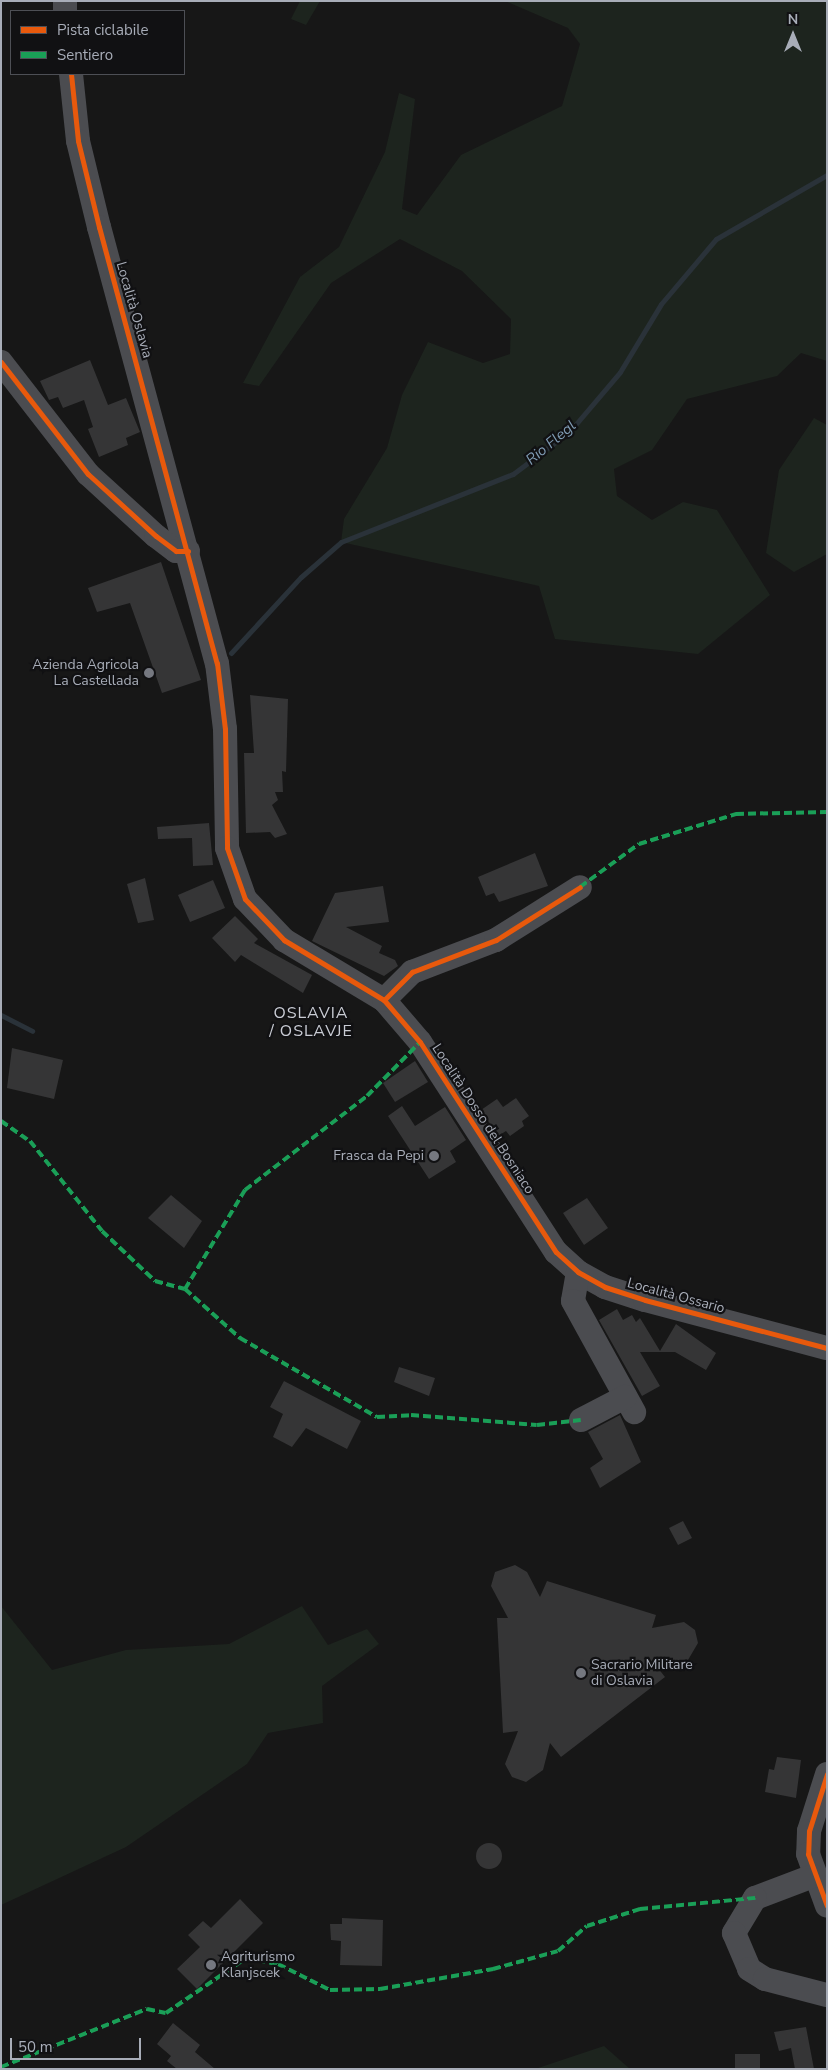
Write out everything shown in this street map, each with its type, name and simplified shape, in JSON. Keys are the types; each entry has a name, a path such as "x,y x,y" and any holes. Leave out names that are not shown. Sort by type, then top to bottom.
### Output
{"street":[{"name":"Località Oslavia","path":"70,75 84,164 217,663 225,729"},
{"path":"1,362 88,474 156,536 176,551 188,551"},
{"name":"Località Dosso del Bosniaco","path":"225,729 226,840 232,871 245,899 284,940 384,1000 420,1042 540,1229"},
{"path":"384,1000 412,972 496,940 580,887"},
{"name":"Località Ossario","path":"540,1229 578,1272 628,1295 827,1348"},
{"path":"578,1272 573,1301 630,1404 581,1420"},
{"path":"827,1774 809,1830 808,1854 813,1876 827,1906"},
{"path":"813,1876 755,1898 734,1933 749,1969 765,1979 827,1995"}],"shaded area":[{"path":"300,1 320,1 306,25 291,19"},
{"path":"505,1 827,1 827,361 801,353 777,376 687,399 652,450 614,469 617,496 652,520 683,502 717,510 770,595 698,654 555,639 539,586 341,542 344,519 387,448 402,395 428,342 483,363 510,354 511,319 462,271 400,239 331,283 259,386 243,383 300,277 339,247 385,152 399,93 415,99 402,209 417,215 461,155 562,106 580,44 568,28"},
{"path":"814,418 827,425 827,554 794,572 766,553 779,470"},
{"path":"1,1606 52,1670 126,1650 229,1644 302,1606 328,1645 367,1629 379,1644 322,1686 323,1723 268,1733 247,1764 126,1847 1,1905"},
{"path":"604,2046 630,2069 535,2069"}],"building":[{"path":"90,360 108,405 126,398 140,432 126,438 128,445 99,457 88,429 93,427 84,400 63,408 58,397 49,400 40,381"},
{"path":"161,562 201,680 162,693 130,603 97,612 88,588"},
{"path":"250,695 288,699 286,772 282,771 283,792 275,792 278,800 272,805 287,834 275,838 270,832 246,833 244,753 254,753"},
{"path":"209,823 213,865 193,866 192,838 158,839 157,827"},
{"path":"535,853 548,886 499,902 494,893 486,896 478,877"},
{"path":"145,878 154,920 138,923 127,884"},
{"path":"213,880 225,908 190,922 178,895"},
{"path":"383,886 389,922 346,927 382,946 379,953 395,960 398,966 384,976 312,941 335,893"},
{"path":"235,916 258,939 254,943 312,975 303,993 241,955 235,962 212,938"},
{"path":"12,1048 63,1060 54,1099 7,1088"},
{"path":"415,1061 428,1082 395,1102 383,1083"},
{"path":"516,1098 529,1116 522,1121 524,1126 510,1136 506,1131 498,1136 481,1110 497,1099 503,1107"},
{"name":"Frasca da Pepi","path":"402,1106 415,1126 445,1107 466,1140 450,1151 456,1162 429,1179 388,1116"},
{"path":"171,1195 202,1221 184,1248 148,1218"},
{"path":"587,1198 608,1228 584,1245 563,1213"},
{"path":"617,1309 623,1320 632,1315 636,1322 640,1318 660,1351 676,1324 716,1353 706,1370 675,1352 640,1352 660,1386 642,1396 599,1320"},
{"path":"399,1367 435,1378 429,1396 394,1382"},
{"path":"284,1381 361,1421 347,1449 306,1428 292,1447 273,1437 283,1414 270,1407"},
{"path":"620,1415 641,1462 600,1488 590,1468 603,1459 588,1432"},
{"path":"683,1521 692,1538 678,1545 669,1528"},
{"name":"Sacrario Militare di Oslavia","path":"515,1565 527,1572 540,1597 547,1581 656,1615 652,1628 684,1622 695,1630 698,1643 688,1660 654,1663 665,1677 561,1757 550,1743 543,1770 526,1782 512,1777 505,1764 518,1731 503,1733 497,1618 508,1618 491,1586 495,1572"},
{"path":"777,1757 801,1760 796,1798 765,1792 769,1769 774,1770"},
{"path":"489,1843 498,1847 502,1856 498,1865 489,1869 480,1865 476,1856 480,1847"},
{"path":"240,1899 263,1923 197,1989 177,1969 200,1947 188,1935 203,1921 211,1928"},
{"path":"342,1918 383,1920 382,1966 340,1965 341,1941 331,1940 330,1924 342,1924"},
{"path":"173,2023 200,2045 195,2052 215,2069 177,2069 167,2061 171,2056 157,2044"},
{"path":"806,2027 814,2069 795,2069 791,2048 779,2051 774,2032"},
{"path":"735,2054 760,2054 760,2069 735,2069"}],"waterway":[{"name":"Rio Flegl","path":"231,653 301,577 341,542 513,474 570,431 620,372 661,304 716,239 827,175"},
{"path":"1,1015 32,1031"}],"marked path":[{"path":"580,887 639,844 736,814 827,812"},
{"path":"1,1121 30,1141 102,1231 155,1281 185,1289 245,1190 367,1096 420,1042"},
{"path":"185,1289 240,1338 377,1417 411,1415 537,1425 581,1420"},
{"path":"1,2067 147,2009 166,2013 246,1958 278,1964 330,1990 380,1989 493,1969 558,1951 587,1926 640,1909 755,1898"}],"cycle path":[{"path":"71,75 78,141 99,227 217,663 225,729 227,848 245,899 284,940 384,1000 420,1042 556,1252 578,1272 605,1287 645,1300 827,1348"},
{"path":"1,362 88,474 156,536 176,551 188,551"},
{"path":"384,1000 412,972 496,940 580,887"},
{"path":"827,1774 809,1831 808,1854 827,1906"}],"place":[{"name":"Azienda Agricola La Castellada","path":"149,673"},
{"name":"Frasca da Pepi","path":"434,1156"},
{"name":"Sacrario Militare di Oslavia","path":"581,1673"},
{"name":"Agriturismo Klanjscek","path":"211,1965"}],"district":[{"name":"OSLAVIA / OSLAVJE","path":"311,1022"}]}
